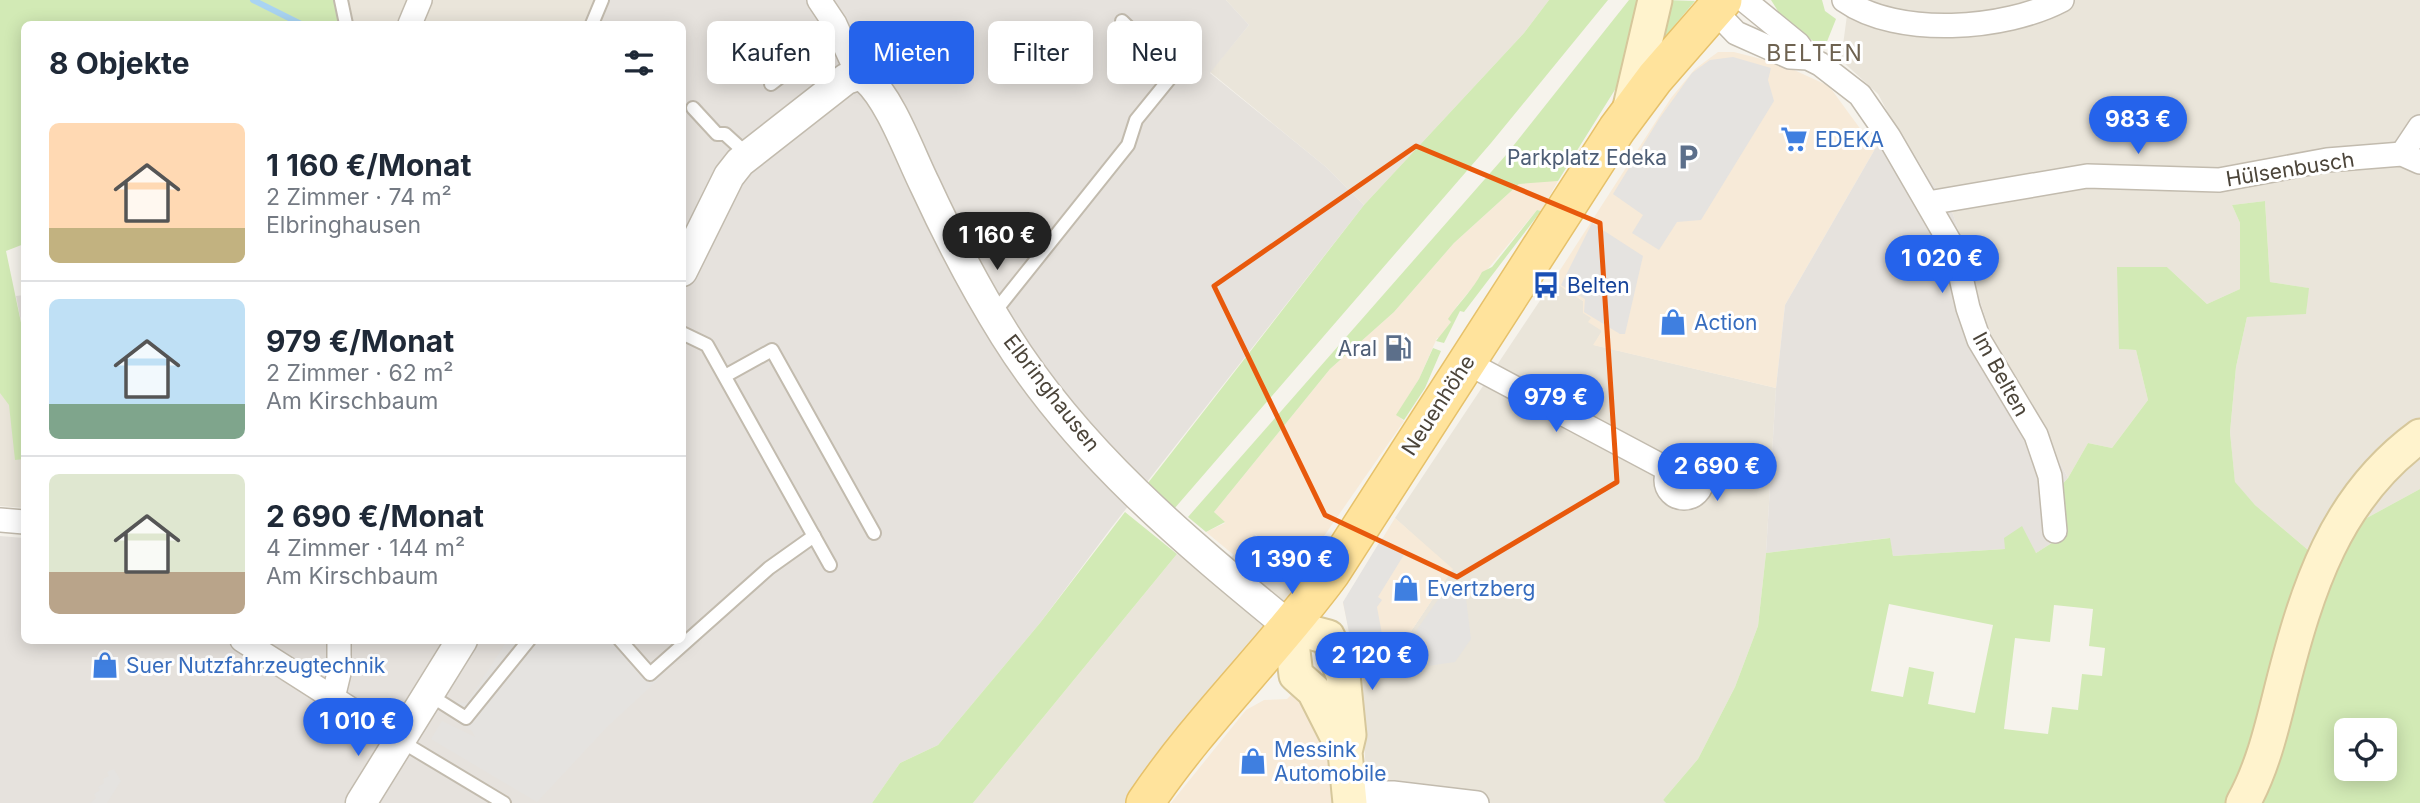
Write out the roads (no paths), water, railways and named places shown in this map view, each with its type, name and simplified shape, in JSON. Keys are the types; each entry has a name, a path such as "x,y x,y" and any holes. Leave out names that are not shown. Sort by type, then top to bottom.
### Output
{"main road":[{"path":"1628,113 1642,66 1655,0"},
{"name":"Neuenhöhe","path":"1145,803 1192,740 1290,627 1331,573 1628,113 1721,3"},
{"path":"2243,803 2260,765 2299,624 2326,549 2364,487 2393,457 2420,436"},
{"path":"1345,752 1314,691 1296,676 1290,627 1328,637 1343,675 1349,735 1345,752 1350,798"}],"street":[{"path":"411,21 420,0"},
{"name":"Elbringhausen","path":"819,0 839,32 849,55"},
{"path":"1844,0 1867,13 1920,24 1952,26 2017,18 2062,0"},
{"name":"Im Belten","path":"1721,3 1736,33 1790,57 1808,58"},
{"name":"Im Belten","path":"1721,3 1798,44 1808,58 1860,95 1955,251 1968,308 1979,340 2036,435 2050,476 2054,531"},
{"path":"686,263 729,176 748,156 833,88 849,80"},
{"name":"Elbringhausen","path":"872,84 970,276 1024,364 1125,484 1165,522 1290,627"},
{"name":"Hülsenbusch","path":"1927,203 2087,176 2219,180 2327,160 2411,158 2420,127"},
{"path":"1466,362 1669,470"},
{"path":"0,520 21,523"},
{"path":"248,644 399,740"},
{"path":"334,698 339,673 339,644"},
{"path":"361,803 459,644"},
{"path":"1350,798 1393,793 1476,803"}],"lane":[{"path":"341,0 345,21"},
{"path":"593,21 602,0"},
{"path":"835,35 839,32"},
{"path":"993,315 1128,145 1136,120 1165,84"},
{"path":"693,108 718,135 725,134 748,156"},
{"path":"686,336 707,345 830,565"},
{"path":"725,376 772,351 874,533"},
{"path":"686,642 769,568 814,536"},
{"path":"428,694 466,718 526,644"},
{"path":"624,644 650,674 684,644"},
{"path":"399,740 504,803"}],"waterway":[{"path":"253,0 295,21"}],"place":[{"name":"EDEKA","path":"1794,139"},
{"name":"Parkplatz Edeka","path":"1688,157"},
{"name":"Belten","path":"1546,285"},
{"name":"Action","path":"1673,322"},
{"name":"Aral","path":"1398,348"},
{"name":"Evertzberg","path":"1406,588"},
{"name":"Suer Nutzfahrzeugtechnik","path":"105,665"},
{"name":"Messink Automobile","path":"1253,761"}],"district":[{"name":"BELTEN","path":"1815,53"}]}
